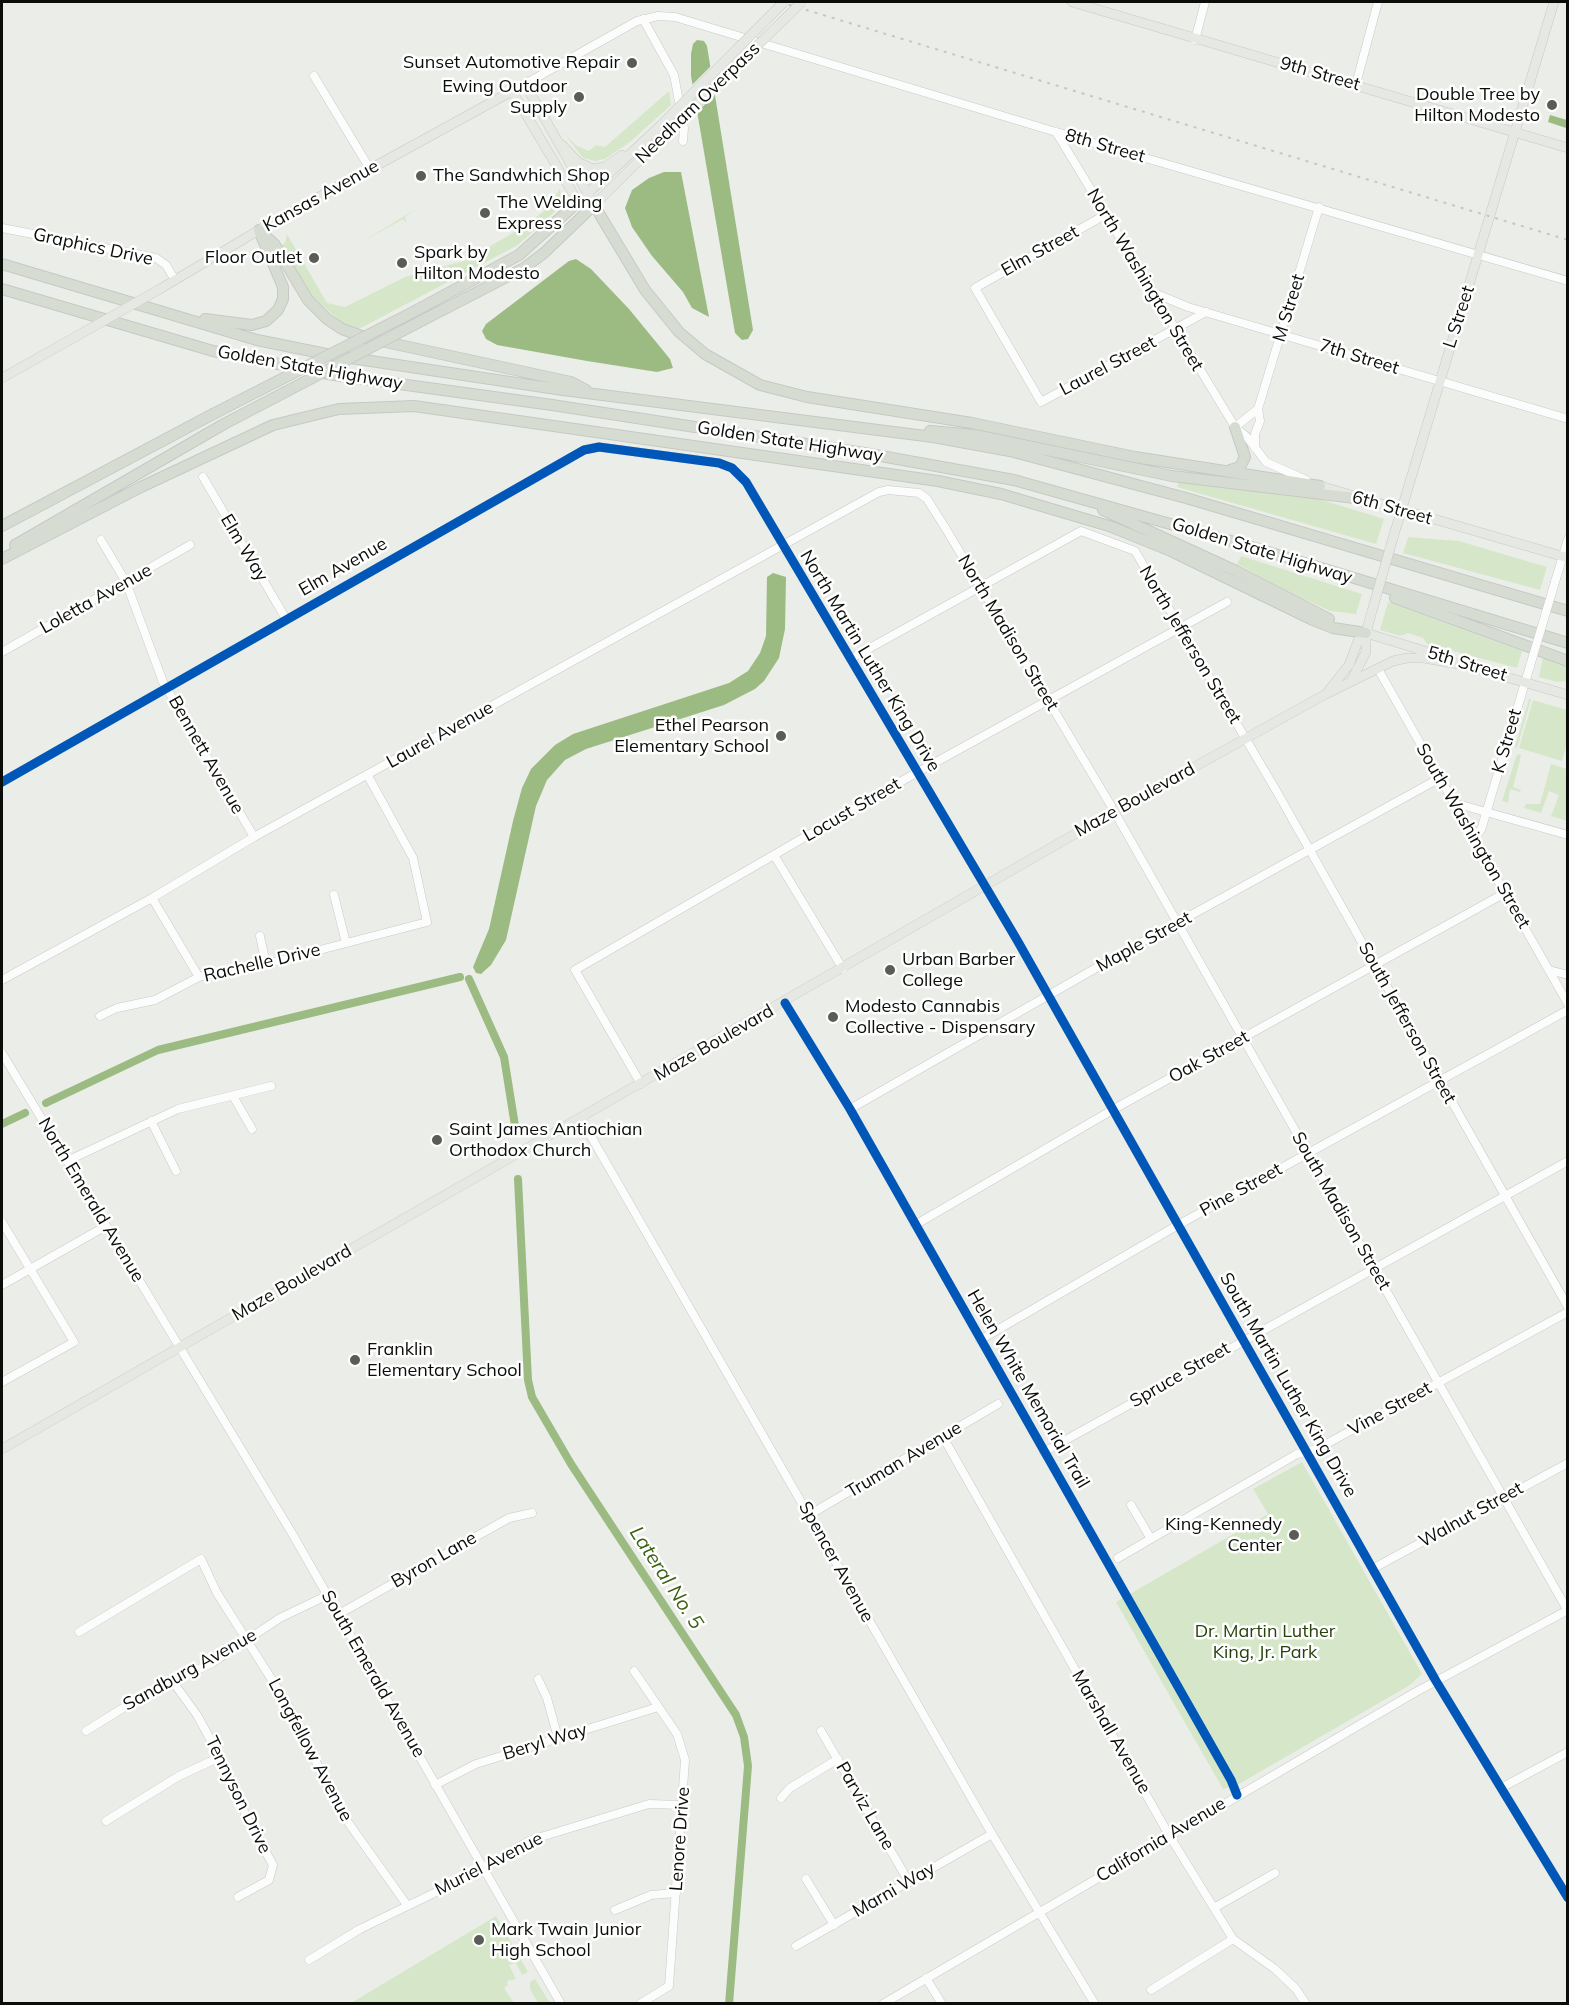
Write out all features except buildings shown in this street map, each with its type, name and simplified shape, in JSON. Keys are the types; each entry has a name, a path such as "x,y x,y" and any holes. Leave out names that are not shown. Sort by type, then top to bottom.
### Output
{"highway":[{"path":"2,526 519,255 579,202"},
{"path":"2,552 224,424 524,268 544,253 594,206 645,290 679,332 705,354 760,384 807,397 972,423 1135,457 1320,486"},
{"path":"144,308 233,324 252,325 266,321 281,304 284,288 259,230"},
{"path":"259,230 275,245 308,300 327,320 342,329 367,338 571,382 594,394"},
{"name":"Golden State Highway","path":"2,264 257,340 331,355 594,394 973,443 1059,462 1566,610"},
{"name":"Golden State Highway","path":"2,291 213,351 334,375 552,405 944,466 1014,480 1262,550 1568,643"},
{"path":"2,559 151,482 273,425 339,409 414,406 938,481 1001,494 1109,526 1171,551 1313,620 1333,628 1366,633"},
{"path":"1228,470 1240,467 1245,457 1235,427"},
{"path":"879,430 952,432 1172,476 1355,498"},
{"path":"1066,494 1199,553 1314,612 1366,633"},
{"path":"1336,574 1568,661"}],"main road":[{"name":"Needham Overpass","path":"579,202 659,127 784,2"},
{"name":"Needham Overpass","path":"594,206 802,2"},
{"name":"9th Street","path":"1072,2 1568,148"},
{"name":"L Street","path":"1348,683 1363,660 1368,644 1366,633 1401,509 1554,2"},
{"name":"Kansas Avenue","path":"2,378 259,230 525,84"},
{"path":"525,84 594,206"},
{"path":"513,91 579,202 594,206"},
{"path":"560,144 566,147 578,162 593,169 602,168 618,156 630,153"},
{"name":"6th Street","path":"1320,486 1523,547 1565,557"},
{"name":"L Street","path":"1324,695 1344,673 1358,641 1366,633"},
{"name":"5th Street","path":"1366,633 1469,666 1568,694"},
{"name":"Maze Boulevard","path":"2,1449 985,886 1324,695 1407,658 1424,658 1469,666"}],"street":[{"path":"1195,40 1205,2"},
{"path":"1356,84 1378,2"},
{"name":"8th Street","path":"643,19 666,16 700,24 1056,132 1568,281"},
{"path":"643,19 674,75 684,128 683,141"},
{"name":"Kansas Avenue","path":"525,84 643,19"},
{"path":"314,76 370,169"},
{"name":"North Washington Street","path":"1056,132 1235,427"},
{"name":"M Street","path":"1257,453 1255,439 1260,421 1258,409 1319,207"},
{"name":"Elm Street","path":"1041,402 975,288 1105,215"},
{"name":"Graphics Drive","path":"2,228 156,258 166,265 175,280"},
{"name":"7th Street","path":"1153,292 1206,312 1568,419"},
{"name":"Laurel Street","path":"1041,402 1206,312"},
{"path":"1235,427 1258,409"},
{"name":"6th Street","path":"1235,427 1247,437 1257,453 1271,465 1320,486"},
{"name":"Elm Avenue","path":"2,782 584,450 599,447 718,463"},
{"name":"North Martin Luther King Drive","path":"718,463 732,468 741,477 985,886"},
{"name":"Elm Way","path":"202,477 286,618"},
{"name":"North Madison Street","path":"879,492 903,490 919,493 927,499 1115,812"},
{"name":"Laurel Avenue","path":"2,980 152,898 254,837 879,492"},
{"name":"North Jefferson Street","path":"980,587 1081,531 1134,551 1246,738"},
{"name":"K Street","path":"1472,835 1481,830 1524,681 1565,557 1568,539"},
{"name":"Bennett Avenue","path":"101,540 126,582 166,687 254,837"},
{"name":"Loletta Avenue","path":"2,652 190,545"},
{"path":"850,659 980,587"},
{"name":"Locust Street","path":"641,1084 575,970 918,772 1227,602"},
{"name":"South Washington Street","path":"1378,669 1568,1004"},
{"name":"South Jefferson Street","path":"1246,738 1568,1307"},
{"name":"Rachelle Drive","path":"100,1016 117,1008 155,1000 199,977 266,964 428,922 413,858 368,776"},
{"name":"Maple Street","path":"850,1109 1047,996 1440,778"},
{"path":"1454,803 1568,835"},
{"name":"South Madison Street","path":"1115,812 1567,1610"},
{"path":"774,855 843,969"},
{"name":"South Martin Luther King Drive","path":"985,886 1114,1109 1436,1681 1567,1897"},
{"name":"Oak Street","path":"915,1225 1114,1109 1505,894"},
{"path":"334,896 346,943"},
{"path":"152,898 199,977"},
{"path":"260,936 266,964"},
{"path":"1549,970 1568,975"},
{"name":"Pine Street","path":"980,1340 1179,1225 1568,1010"},
{"name":"North Emerald Avenue","path":"2,1053 180,1347"},
{"path":"67,1161 178,1109 271,1086"},
{"path":"232,1096 252,1129"},
{"name":"Spencer Avenue","path":"581,1119 992,1834 1095,2004"},
{"path":"151,1121 176,1171"},
{"name":"Spruce Street","path":"1044,1452 1243,1339 1568,1161"},
{"path":"2,1222 74,1342 2,1382"},
{"path":"2,1286 106,1226"},
{"name":"Vine Street","path":"1118,1558 1297,1454 1317,1449 1568,1312"},
{"name":"South Emerald Avenue","path":"180,1347 328,1595 561,2004"},
{"name":"Truman Avenue","path":"810,1515 998,1404"},
{"name":"Marshall Avenue","path":"943,1437 1169,1835 1233,1939 1275,1969 1296,1989 1306,2004"},
{"name":"Walnut Street","path":"1374,1568 1568,1463"},
{"path":"1131,1505 1151,1539"},
{"name":"Byron Lane","path":"339,1614 509,1518 532,1513"},
{"name":"Longfellow Avenue","path":"79,1632 201,1559 217,1593 291,1710 340,1811 407,1905"},
{"name":"Sandburg Avenue","path":"86,1731 126,1705 212,1663 280,1618 328,1595"},
{"name":"California Avenue","path":"883,2004 1436,1681 1567,1610"},
{"name":"Lenore Drive","path":"634,1671 677,1734 685,1760 669,1986 640,2004"},
{"path":"538,1679 547,1698 558,1738"},
{"name":"Tennyson Drive","path":"173,1682 197,1715 220,1756 274,1870 269,1880 238,1897"},
{"name":"Beryl Way","path":"435,1785 476,1764 658,1707"},
{"name":"Parviz Lane","path":"821,1731 909,1882"},
{"path":"1501,1788 1568,1752"},
{"path":"106,1821 179,1776 220,1756"},
{"path":"781,1798 790,1788 838,1759"},
{"name":"Muriel Avenue","path":"309,1960 531,1840 640,1806 665,1803 682,1805"},
{"name":"Marni Way","path":"795,1946 992,1834"},
{"path":"1214,1908 1275,1873"},
{"path":"806,1879 834,1925"},
{"path":"615,1910 651,1895 676,1893"},
{"path":"1151,1990 1233,1939"},
{"path":"926,1978 942,2004"}],"green space":[{"path":"669,91 671,105 630,142 605,159 595,161 583,158 564,133 577,146 589,151 596,145 605,147"},
{"path":"560,189 561,195 564,195 562,205 518,245 357,330 342,323 313,297 281,245 285,243 287,234 327,303 345,307 405,277 467,260 526,225 544,211"},
{"path":"414,210 405,217 406,223 403,219 359,244"},
{"path":"1179,481 1309,496 1384,519 1376,544 1177,487"},
{"path":"1408,537 1459,541 1547,567 1540,590 1403,553"},
{"path":"1241,556 1362,594 1356,614 1330,611 1293,594 1237,564"},
{"path":"1388,602 1522,651 1517,668 1427,644 1423,638 1408,633 1400,636 1380,630"},
{"path":"1543,657 1567,666 1567,681 1557,682 1539,677"},
{"path":"1529,699 1531,699 1517,748 1515,747"},
{"path":"1533,700 1567,710 1567,743 1562,761 1519,748"},
{"path":"1517,754 1521,755 1513,787 1521,790 1520,792 1510,789 1508,803 1502,801"},
{"path":"1551,764 1567,769 1567,821 1551,816 1559,795 1549,791 1541,813 1524,808 1526,804 1540,804"},
{"name":"Dr. Martin Luther King, Jr. Park","path":"1302,1462 1422,1674 1410,1685 1239,1784 1223,1789 1116,1602 1268,1514 1253,1489"},
{"name":"Mark Twain Junior High School","path":"496,1916 528,1972 522,1975 516,1963 509,1965 516,1979 507,1981 508,1985 504,1988 514,2003 351,2003"},
{"path":"535,1979 550,2003 538,2003 530,1989 530,1982"}],"shaded area":[{"path":"697,40 704,41 707,46 753,330 748,339 742,340 735,333 691,76 691,54 693,44"},
{"path":"1550,115 1567,120 1566,128 1548,122"},
{"path":"664,172 681,172 709,317 692,308 683,292 652,256 632,227 625,208 632,190 649,178"},
{"path":"576,259 591,269 629,309 670,359 673,368 657,372 497,345 486,339 482,331 486,324 569,261"},
{"path":"773,573 786,577 785,629 779,658 764,681 755,689 724,705 586,749 565,760 547,780 536,806 506,940 491,965 481,974 476,973 473,967 489,929 513,821 522,788 531,769 555,745 573,734 729,683 748,671 760,653 766,636 767,577"}],"pier":[{"path":"712,65 717,93 694,115 690,87"}],"waterway":[{"path":"46,1103 158,1050 460,977"},
{"path":"469,979 504,1057 516,1132"},
{"path":"2,1124 25,1113"},
{"name":"Lateral No. 5","path":"518,1179 528,1380 532,1397 571,1464 736,1715 744,1737 748,1766 729,2004"}],"railway":[{"path":"780,2 1568,240"}],"cycle path":[{"path":"2,782 584,450 599,447 719,463 732,468 746,482 1017,940 1436,1681 1568,1898"},
{"name":"Helen White Memorial Trail","path":"785,1003 850,1109 1231,1780 1237,1795"}],"place":[{"name":"Sunset Automotive Repair","path":"632,63"},
{"name":"Ewing Outdoor Supply","path":"579,97"},
{"name":"Double Tree by Hilton Modesto","path":"1552,105"},
{"name":"The Sandwhich Shop","path":"421,176"},
{"name":"The Welding Express","path":"485,213"},
{"name":"Floor Outlet","path":"314,258"},
{"name":"Spark by Hilton Modesto","path":"402,263"},
{"name":"Ethel Pearson Elementary School","path":"781,736"},
{"name":"Urban Barber College","path":"890,970"},
{"name":"Modesto Cannabis Collective - Dispensary","path":"833,1017"},
{"name":"Saint James Antiochian Orthodox Church","path":"437,1140"},
{"name":"Franklin Elementary School","path":"355,1360"},
{"name":"King-Kennedy Center","path":"1294,1535"},
{"name":"Mark Twain Junior High School","path":"479,1940"}]}
